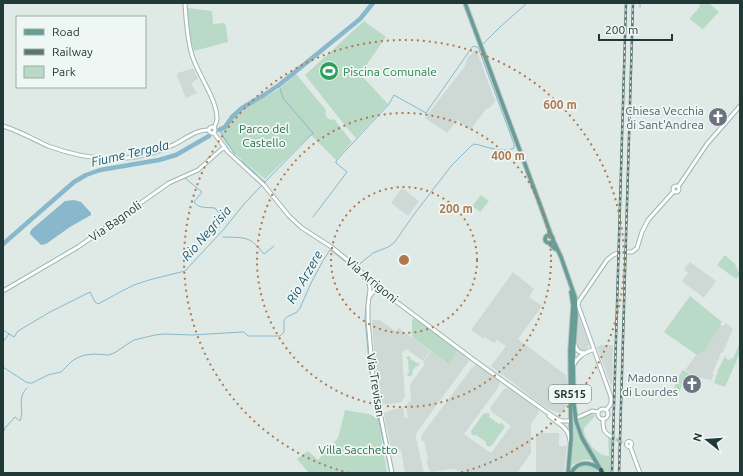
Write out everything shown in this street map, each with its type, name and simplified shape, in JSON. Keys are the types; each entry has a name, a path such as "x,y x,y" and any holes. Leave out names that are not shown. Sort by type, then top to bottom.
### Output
{"main road":[{"name":"SR515","path":"465,3 548,229 553,238 551,241 557,251 573,297 576,314 573,366 576,421 587,447 602,472"},
{"path":"548,229 546,236 551,235"},
{"name":"SR515","path":"546,236 545,240 551,241"},
{"name":"SR515","path":"569,473 571,423 570,351 573,297"},
{"path":"569,473 577,466 584,463 594,465 602,472"}],"street":[{"path":"185,3 187,34 192,56 195,66 210,95 215,109 217,120 214,133 210,133 209,130"},
{"path":"627,252 632,252 637,248 648,220 674,191 679,191 678,187 707,144 740,106"},
{"path":"3,126 48,146 96,158 114,159 135,158 157,152 174,145 199,131 209,130 211,127 214,128"},
{"name":"Via Arrigoni","path":"214,133 224,147 263,184 298,225 330,246 357,267 381,290 474,360 545,411 560,420 568,420"},
{"name":"Via Bagnoli","path":"3,291 78,247 169,183 198,170 224,147"},
{"path":"606,410 611,404 612,397 578,307 580,301 605,263 611,256 618,253"},
{"name":"Via Trevisan","path":"361,272 372,290 368,320 373,378 392,473"},
{"path":"372,290 373,287 376,286"},
{"path":"372,290 381,290"},
{"path":"574,344 577,351 585,353"},
{"path":"573,366 579,357 594,349"},
{"path":"598,412 602,408 606,410"},
{"path":"603,419 608,415 606,410"},
{"name":"Via Arrigoni","path":"545,411 567,430 570,451"},
{"path":"579,417 592,411 598,412"},
{"path":"598,412 599,417 603,419"},
{"path":"603,419 604,432 612,437"},
{"path":"626,444 640,473"}],"shaded area":[{"path":"476,49 495,101 490,108 487,108 470,130 457,120 447,133 425,118 465,66 467,59"},
{"path":"194,69 198,79 191,83 197,93 186,98 177,73"},
{"path":"402,188 419,201 408,216 391,203"},
{"path":"690,262 716,281 704,298 682,281 688,273 684,269"},
{"path":"513,272 534,289 529,297 542,306 518,339 566,375 567,405 562,414 550,410 542,405 491,366 506,346 497,340 494,343 485,337 484,339 471,330"},
{"path":"577,317 579,317 589,344 587,349 580,351 577,348"},
{"path":"372,320 380,320 395,331 399,328 430,351 423,361 406,349 402,353 405,397 401,402 392,404 381,403 376,378"},
{"path":"726,323 733,329 723,352 721,353 711,380 696,377 685,370 696,355 704,351 720,325 723,326"},
{"path":"601,345 613,345 612,385 597,347"},
{"path":"458,350 468,357 469,361 416,435 424,473 405,473 401,450 392,452 384,413 403,407 405,418 408,418 406,405 411,400 411,383 425,364 423,362 431,351 447,364"},
{"path":"476,364 499,380 500,383 498,388 464,434 491,453 511,426 491,411 490,408 504,389 509,388 539,411 531,424 531,453 517,473 461,473 452,469 431,472 426,460 428,459 424,441 422,441 421,438 423,433"},
{"path":"536,433 559,433 559,446 567,446 564,473 536,473"}],"green space":[{"path":"709,3 719,12 702,29 690,18 696,11 697,12 700,6 699,5"},
{"path":"187,8 212,11 213,24 224,23 226,25 228,42 194,51 190,37"},
{"path":"364,21 386,37 360,74 388,104 356,138 305,75"},
{"name":"Parco del Castello","path":"296,74 326,110 326,115 328,118 330,120 334,119 352,142 336,160 311,135 265,179 234,153 220,133 226,128 232,119 248,107 279,89"},
{"path":"481,195 489,201 480,212 472,206"},
{"path":"725,255 735,264 740,275 736,279 717,265"},
{"path":"690,296 722,322 704,352 697,355 664,332"},
{"path":"415,317 458,350 448,364 412,337 412,320"},
{"path":"740,342 740,353 725,387 714,383 718,370 725,356 725,358 730,360 731,358 733,359"},
{"path":"408,356 411,357 410,359 417,363 418,362 419,364 418,367 416,366 412,372 413,373 411,376 408,376 407,373 409,373 408,359 406,359"},
{"path":"683,370 690,374 682,385 678,395 672,393 676,383 681,385 676,381"},
{"path":"572,409 580,438 594,461 581,460 571,466 573,436"},
{"name":"Villa Sacchetto","path":"345,410 369,414 378,418 387,473 309,473 297,459 308,451 318,460 338,438"},
{"path":"591,413 595,416 584,428 584,432 592,446 600,454 605,456 609,456 608,437 612,440 611,473 605,473 588,445 582,431 578,418"},
{"path":"483,414 490,414 489,417 499,424 502,423 505,427 489,447 486,445 486,442 471,433"},
{"path":"587,465 594,467 599,473 573,473 579,468"}],"water":[{"path":"74,200 81,202 91,213 91,215 70,227 46,244 41,245 30,234 32,229 65,201"}],"waterway":[{"name":"Fiume Tergola","path":"219,130 225,127 232,117 242,108 279,85 360,19 373,3"},
{"name":"Rio Arzere","path":"356,267 373,253 394,243 452,165 471,146 474,144 499,150 509,150 514,148 514,144 478,47 527,3"},
{"path":"313,217 347,172 336,163 336,161 389,104 394,95 426,113 473,46 477,47"},
{"name":"Rio Negrisia","path":"264,183 313,133 283,98 279,85"},
{"path":"220,130 235,154"},
{"name":"Fiume Tergola","path":"3,244 74,182 86,175 100,170 159,160 176,155 209,136"},
{"path":"242,161 265,182"},
{"path":"185,178 202,192 194,202 198,206 215,208 227,218 215,232"},
{"name":"Rio Negrisia","path":"3,330 14,337 18,331 50,312 90,292 95,302 98,304 134,285 185,271 262,185"},
{"path":"223,237 237,237 246,239 254,243 264,254 274,246"},
{"name":"Rio Arzere","path":"3,367 26,382 32,383 48,375 61,372 77,358 94,354 109,355 134,340 155,335 192,335 244,332 248,336 280,336 284,332 285,319 297,312 300,308 312,281 330,250 356,270"},
{"path":"367,295 365,317 371,384 390,473"},
{"path":"3,342 9,334"},
{"path":"3,433 5,428 15,417 20,421 22,412 21,400 27,388"}],"tunnel":[{"path":"618,253 627,252"},
{"path":"612,437 623,443"}],"railway":[{"path":"612,473 626,3"},
{"path":"619,473 633,3"}],"place":[{"name":"Piscina Comunale","path":"329,71"},
{"name":"Chiesa Vecchia di Sant'Andrea","path":"718,117"},
{"name":"Madonna di Lourdes","path":"692,384"}]}
